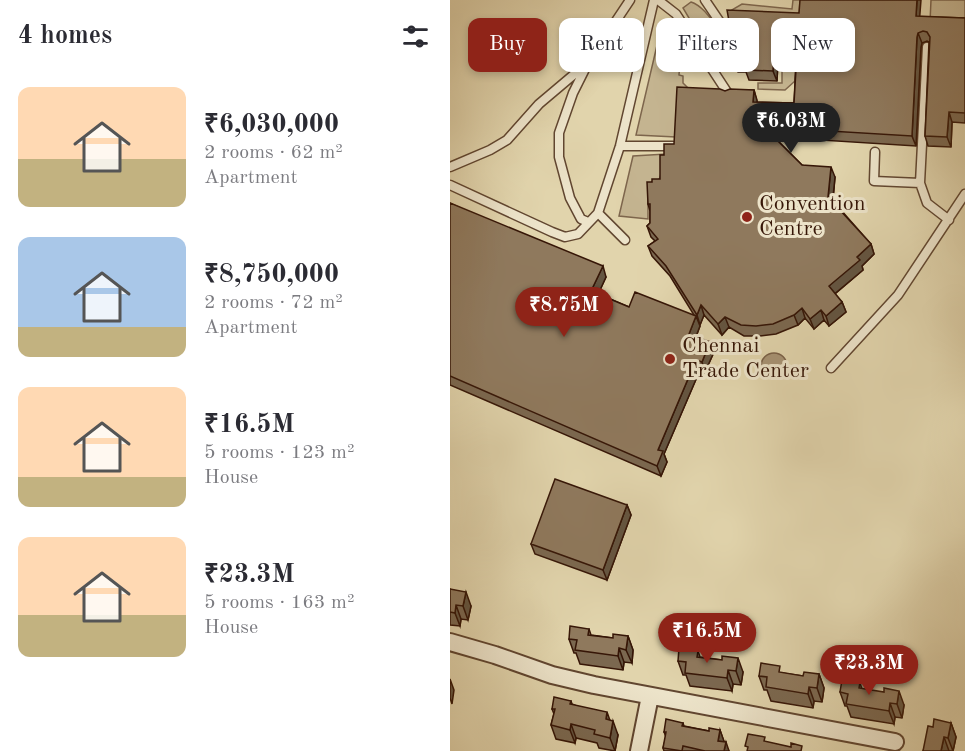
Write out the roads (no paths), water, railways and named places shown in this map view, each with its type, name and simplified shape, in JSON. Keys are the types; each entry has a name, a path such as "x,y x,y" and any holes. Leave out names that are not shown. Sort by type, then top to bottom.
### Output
{"street":[{"path":"450,642 552,675 650,696 895,742"},
{"path":"639,751 650,696"}],"lane":[{"path":"618,18 630,0"},
{"path":"450,185 565,237 578,234 598,213 620,146 656,0 678,18"},
{"path":"705,0 717,18"},
{"path":"927,47 920,183 927,203 949,220"},
{"path":"450,167 507,140 539,104 577,72"},
{"path":"584,72 573,93 559,133 559,157 570,198 581,219 588,222"},
{"path":"713,72 729,95"},
{"path":"620,146 673,146"},
{"path":"875,152 873,181 920,183"},
{"path":"831,368 898,295 965,194"},
{"path":"598,213 625,240"}],"place":[{"name":"Convention Centre","path":"747,217"},
{"name":"Chennai Trade Center","path":"670,359"}]}
